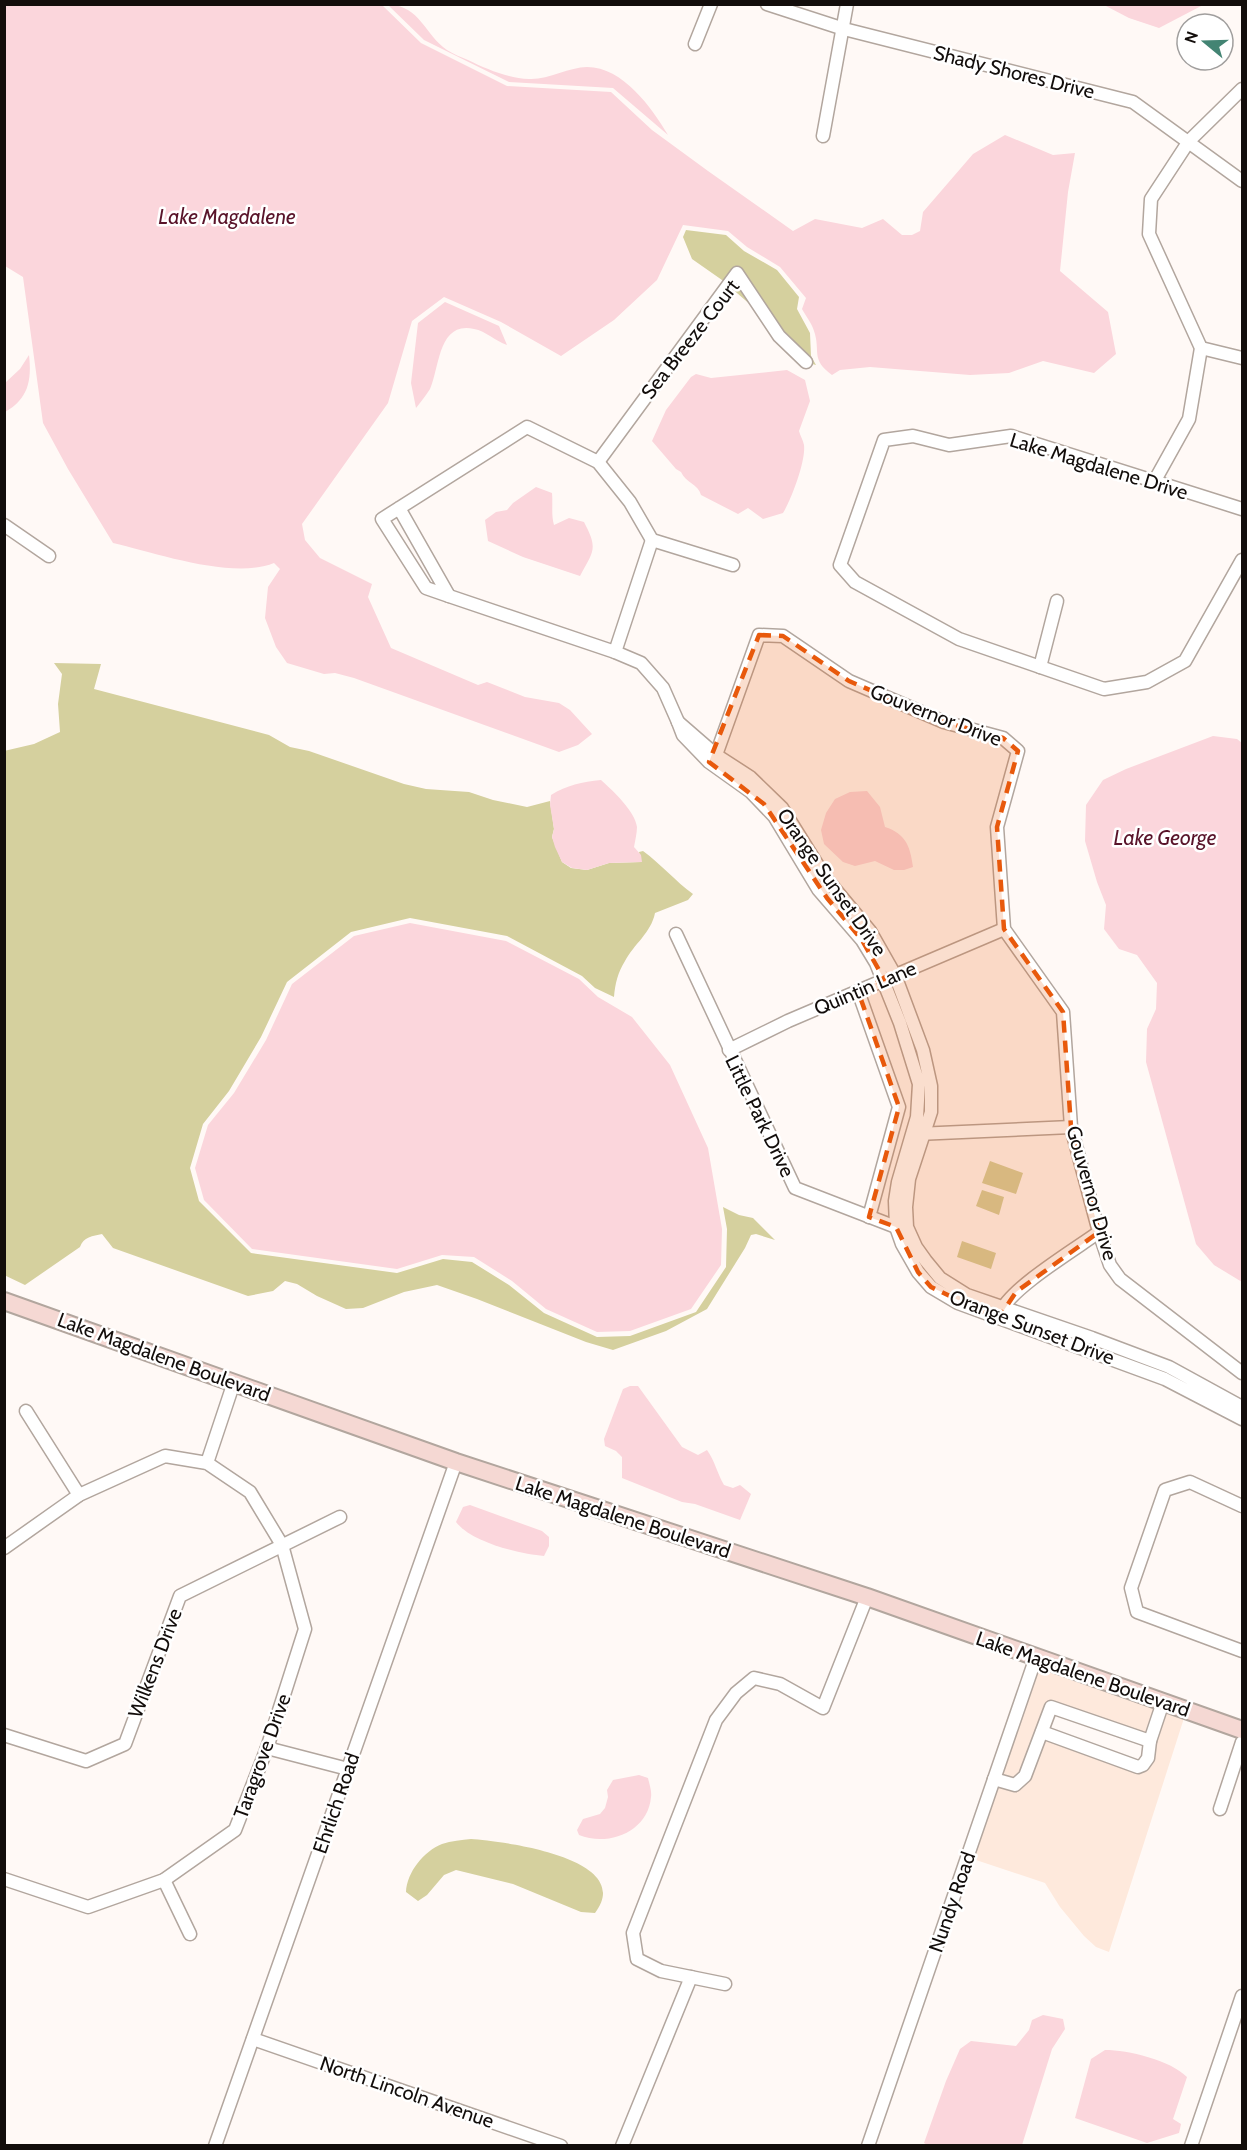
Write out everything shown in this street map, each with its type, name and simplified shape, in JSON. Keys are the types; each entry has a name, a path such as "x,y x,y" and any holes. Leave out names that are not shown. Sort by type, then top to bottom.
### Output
{"street":[{"path":"695,44 711,4"},
{"name":"Shady Shores Drive","path":"767,4 844,29 1132,102 1242,180"},
{"path":"823,136 847,4"},
{"path":"1154,482 1189,419 1200,348 1149,234 1151,199 1189,141 1242,88"},
{"name":"Sea Breeze Court","path":"598,462 736,273 778,336 806,362"},
{"path":"1200,348 1242,358"},
{"name":"Orange Sunset Drive","path":"652,540 630,502 598,462 527,428 382,519 426,588 615,652 641,663 663,688 683,735 712,758 750,777 782,808 825,877 870,931 923,1050 931,1086 931,1112 919,1135 909,1179 902,1227 902,1244 918,1272 931,1287 958,1303 1092,1338 1169,1367 1242,1407"},
{"name":"Lake Magdalene Drive","path":"1242,509 1011,436 949,444 913,436 884,440 840,565 855,582 959,639 1104,689 1147,682 1185,661 1242,560"},
{"path":"399,508 449,596"},
{"path":"4,525 49,556"},
{"path":"615,652 652,540 733,565"},
{"path":"1040,668 1057,601"},
{"name":"Gouvernor Drive","path":"712,758 759,635 783,636 849,681 944,722 1003,738 1018,751 998,827 1004,929 1063,1012 1071,1127 1110,1265 1120,1279 1242,1372"},
{"name":"Quintin Lane","path":"729,1050 788,1021 1004,929"},
{"name":"Little Park Drive","path":"676,934 795,1188 869,1217 902,1227"},
{"path":"858,991 899,1107 869,1217"},
{"path":"919,1135 1071,1127"},
{"path":"1000,1313 1016,1292 1099,1232"},
{"name":"Lake Magdalene Boulevard","path":"4,1300 456,1462 867,1597 1242,1730"},
{"name":"Orange Sunset Drive","path":"1000,1313 1165,1379 1242,1419"},
{"path":"207,1463 234,1382"},
{"path":"27,1411 79,1495"},
{"name":"Taragrove Drive","path":"4,1548 79,1495 165,1456 207,1463 250,1492 282,1545 305,1629 267,1748 235,1830 164,1880 88,1907 4,1879"},
{"name":"Ehrlich Road","path":"215,2145 456,1462"},
{"path":"1242,1506 1190,1482 1165,1490 1131,1588 1137,1612 1242,1651"},
{"name":"Wilkens Drive","path":"4,1735 86,1761 125,1744 180,1596 340,1516"},
{"path":"725,1984 661,1971 637,1959 633,1934 716,1720 736,1693 754,1678 780,1684 823,1708 867,1597"},
{"name":"Nundy Road","path":"868,2145 1036,1658"},
{"path":"1042,1732 1138,1767 1143,1766 1148,1758 1150,1741 1163,1702"},
{"path":"994,1779 1015,1785 1025,1776 1051,1707 1150,1741"},
{"path":"1220,1809 1242,1742"},
{"path":"267,1748 348,1770"},
{"path":"164,1880 190,1934"},
{"path":"622,2145 691,1977"},
{"path":"1191,2145 1242,1996"},
{"name":"North Lincoln Avenue","path":"253,2039 561,2145"}],"highlighted area":[{"path":"759,635 783,636 849,681 944,722 1003,738 1018,751 997,827 1004,929 1063,1012 1071,1127 1099,1232 1016,1292 998,1319 931,1287 918,1272 896,1227 869,1217 899,1107 858,991 884,979 862,940 827,898 764,804 709,762"}],"shaded area":[{"path":"686,230 726,235 744,251 777,270 799,297 797,309 810,333 811,356 816,365 801,361 760,313 722,280 692,259 683,237"},
{"path":"54,663 101,664 94,689 269,735 290,747 309,751 404,784 426,789 469,792 527,807 550,801 554,829 552,837 562,862 571,868 587,870 609,863 641,862 639,852 643,851 693,894 688,900 655,913 650,927 620,969 614,997 595,988 582,976 507,936 410,918 351,932 287,982 261,1037 229,1091 203,1124 190,1168 199,1201 251,1253 397,1273 443,1259 472,1262 509,1285 544,1313 597,1337 630,1336 696,1312 726,1267 727,1229 723,1207 739,1215 753,1218 775,1240 756,1234 751,1235 707,1309 666,1331 613,1350 586,1342 437,1285 404,1292 363,1308 346,1309 297,1284 285,1281 273,1291 248,1296 113,1248 102,1234 86,1239 80,1247 25,1285 4,1275 4,751 34,744 60,732 58,704 62,674"},
{"path":"990,1161 1023,1173 1016,1194 982,1183"},
{"path":"982,1190 1004,1197 999,1215 976,1206"},
{"path":"962,1241 996,1253 991,1269 957,1257"},
{"path":"1040,1666 1156,1705 1146,1734 1047,1701 1020,1774 1014,1779 1002,1775"},
{"path":"1167,1709 1185,1715 1109,1952 1096,1947 1084,1936 1060,1907 1045,1883 973,1859 998,1785 1018,1790 1025,1785 1031,1778 1045,1739 1137,1772 1156,1743"},
{"path":"471,1839 535,1849 560,1856 582,1866 598,1879 603,1894 595,1913 581,1912 513,1884 456,1870 444,1875 427,1895 418,1901 406,1892 413,1870 435,1847 453,1841"}],"water":[{"name":"Lake Magdalene","path":"5,4 382,5 421,43 507,86 611,92 652,130 793,231 815,219 862,228 883,219 902,235 912,235 920,231 923,212 973,154 1005,135 1053,155 1075,153 1068,192 1060,271 1108,312 1116,354 1094,373 1043,361 1009,373 970,375 870,367 840,370 832,375 818,359 814,331 802,309 806,298 780,267 747,247 728,231 683,225 657,280 614,320 561,356 501,322 444,297 412,321 388,403 302,524 305,540 320,558 372,584 368,597 391,648 478,685 487,682 525,697 559,703 570,710 592,734 578,745 559,752 354,678 335,673 324,674 287,663 276,647 265,618 268,587 280,569 274,563 257,567 216,567 113,543 43,423 23,277 5,266"},
{"path":"388,5 399,6 414,15 439,44 449,51 505,75 536,79 587,67 613,74 624,81 645,102 668,135 613,88 509,82 424,40"},
{"path":"1104,5 1203,5 1190,12 1175,12 1175,20 1159,28 1129,18"},
{"path":"445,302 499,326 507,345 474,329 462,328 453,332 442,348 430,389 416,408 411,383 418,323"},
{"path":"29,355 30,373 27,388 19,401 5,412 5,383 20,369"},
{"path":"787,370 805,380 810,401 799,431 804,445 803,461 794,490 783,513 763,519 748,508 738,514 701,495 652,441 666,410 691,377 696,374 711,378"},
{"path":"536,487 552,493 554,525 569,518 584,522 593,544 591,555 580,576 523,557 488,541 485,520 496,512 507,510"},
{"name":"Lake George","path":"1213,736 1237,739 1242,743 1242,1282 1214,1265 1196,1244 1146,1062 1147,1029 1156,1009 1157,983 1137,955 1119,949 1104,929 1106,905 1085,841 1086,805 1103,780"},
{"path":"601,780 632,814 637,827 634,847 641,855 642,862 609,863 587,870 572,868 562,862 552,837 554,829 550,805 551,795 575,784"},
{"path":"867,791 880,807 885,827 898,833 906,842 913,867 894,870 875,861 855,866 843,862 824,844 821,830 826,813 835,799 850,792"},
{"path":"410,923 506,941 579,979 598,997 632,1017 670,1065 708,1148 722,1229 721,1265 691,1309 630,1331 597,1332 546,1309 512,1281 474,1257 442,1255 397,1269 252,1249 204,1200 195,1168 208,1125 234,1093 266,1040 292,984 354,936"},
{"path":"638,1386 682,1447 698,1455 707,1450 724,1485 733,1488 740,1485 751,1494 740,1520 695,1504 682,1502 622,1478 622,1457 605,1446 604,1439 623,1389"},
{"path":"470,1505 542,1531 549,1537 549,1546 544,1556 496,1546 463,1529 456,1522 463,1507"},
{"path":"639,1775 648,1778 651,1795 648,1809 635,1828 625,1834 602,1839 579,1835 577,1830 583,1819 600,1814 605,1808 607,1790 613,1780"},
{"path":"1043,2015 1063,2019 1065,2029 1052,2049 1022,2145 929,2146 924,2143 960,2049 971,2041 1016,2046 1029,2030 1032,2020"},
{"path":"1105,2050 1148,2057 1180,2071 1187,2077 1173,2119 1181,2124 1179,2133 1147,2143 1075,2118 1091,2059"}]}
